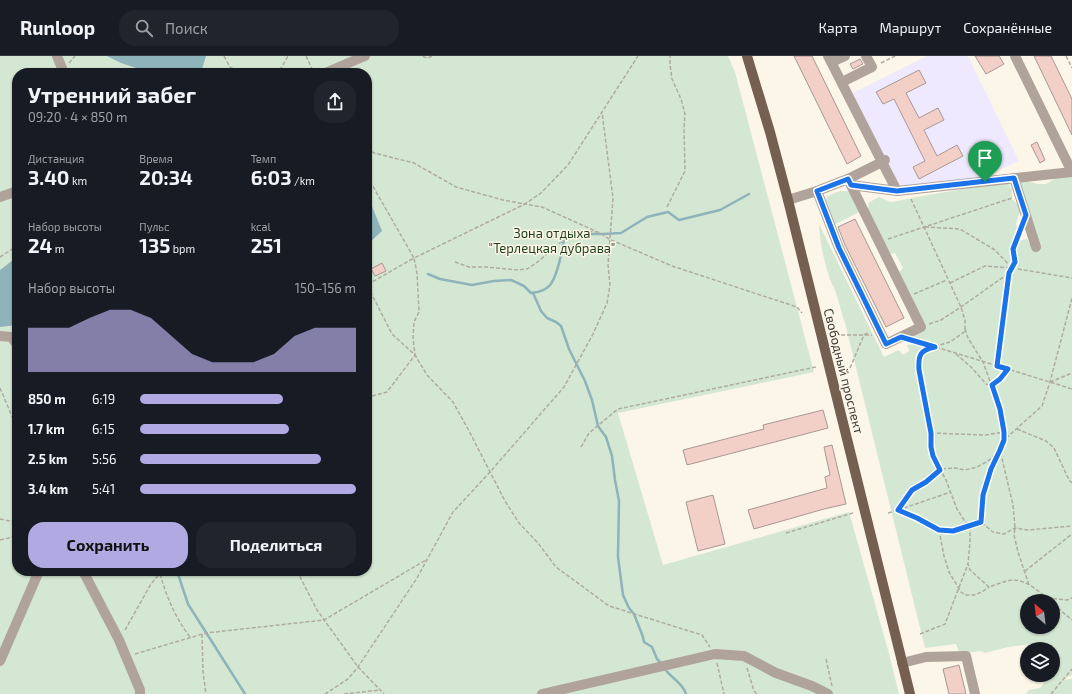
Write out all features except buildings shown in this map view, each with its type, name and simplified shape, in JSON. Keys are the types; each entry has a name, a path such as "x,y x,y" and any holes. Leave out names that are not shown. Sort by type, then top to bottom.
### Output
{"main road":[{"name":"Свободный проспект","path":"747,56 770,132 788,200 910,694"}],"street":[{"path":"57,56 62,68"},
{"path":"337,68 365,56"},
{"path":"845,56 830,59 884,161 902,191"},
{"path":"842,82 872,67 866,56"},
{"path":"849,182 902,191 984,180 1072,172 1015,56"},
{"path":"788,200 849,182 884,161"},
{"path":"1014,178 1036,247"},
{"path":"817,191 839,248 886,344 921,326 849,182"},
{"path":"0,197 12,193"},
{"path":"0,336 12,338"},
{"path":"0,661 37,576"},
{"path":"86,576 119,640 140,690 140,694"},
{"path":"542,694 715,654 744,656 776,673 812,686 830,690"},
{"path":"902,663 926,657 966,656 975,694"}],"path":[{"path":"224,56 230,67"},
{"path":"281,68 288,56"},
{"path":"306,56 312,68"},
{"path":"423,56 428,58 432,56"},
{"path":"372,282 414,258 525,204 541,193 568,165 638,56"},
{"path":"667,207 685,171 685,114 681,99 672,79 670,56"},
{"path":"872,67 895,56"},
{"path":"1066,56 1072,68"},
{"path":"325,694 348,680 358,667 417,578 453,512 564,387 594,334 607,303 610,285 608,265 613,198 602,112"},
{"path":"372,152 414,163 456,187 503,200 542,207 598,232 609,239 672,266 796,307 802,312"},
{"path":"372,185 414,258 417,273 419,306 419,312 414,322 413,330 414,355 388,392 372,396"},
{"path":"902,191 923,227 961,307 968,338 983,362 1000,409 1004,440 991,469 983,495 981,522"},
{"path":"879,242 1019,195"},
{"path":"997,366 1009,273 1015,262 1013,249 1026,215"},
{"path":"923,227 960,229 995,250 1012,268"},
{"path":"455,262 469,266 518,270 527,269 561,242 564,234 578,230 598,232"},
{"path":"0,257 12,249"},
{"path":"950,283 985,266 1012,268 1072,278"},
{"path":"921,326 941,320 1009,273"},
{"path":"907,297 948,280"},
{"path":"372,295 392,334 414,355 427,375 453,402 505,502 519,523 538,543 556,567 609,606 702,635 715,654 724,694"},
{"path":"1004,440 1042,406 1050,382 1072,298"},
{"path":"920,634 946,624 968,564 970,526 956,509 946,480 933,456 931,447 931,433 919,370 919,360 922,353 926,349 950,342 964,332 965,329"},
{"path":"840,335 864,335 880,331"},
{"path":"864,335 880,331"},
{"path":"850,368 864,335"},
{"path":"901,337 1072,389"},
{"path":"955,353 971,367 986,384 992,385 1000,379 1008,369"},
{"path":"581,447 588,433 618,409 816,367"},
{"path":"1050,382 1072,373"},
{"path":"0,388 12,416"},
{"path":"1016,429 1046,441 1054,448 1069,480 1072,483"},
{"path":"931,433 985,435 1004,432"},
{"path":"898,510 912,490 926,482 940,470 955,468 965,470 978,467 988,461 1000,450"},
{"path":"1000,450 1013,505 1015,528 1014,535 1029,585"},
{"path":"888,513 951,492"},
{"path":"898,510 939,530 953,531 981,522"},
{"path":"786,533 852,513"},
{"path":"0,519 12,521"},
{"path":"981,522 993,532 1004,534 1015,528 1028,530 1072,526"},
{"path":"939,530 949,572 961,592 965,595 974,595 989,587 1013,580 1025,583 1042,594"},
{"path":"1025,571 1072,534"},
{"path":"0,540 12,537"},
{"path":"125,656 203,634 324,620 427,560"},
{"path":"968,564 970,570 989,587"},
{"path":"119,640 151,584 158,576"},
{"path":"161,576 167,597 178,620 190,638"},
{"path":"300,576 317,610 324,620 358,667 384,694"},
{"path":"1060,599 1067,600 1072,598"},
{"path":"1060,610 1072,620"},
{"path":"203,634 203,672 206,694"},
{"path":"744,656 754,691 757,694"},
{"path":"826,659 830,690"},
{"path":"1051,694 1072,669"},
{"path":"344,694 380,690"}],"shaded area":[{"path":"927,56 968,56 1019,161 983,177 904,189 896,184 853,93"}],"green space":[{"name":"Зона отдыха \"Терлецкая дубрава\"","path":"0,56 728,56 735,72 814,372 618,413 663,565 849,512 899,694 0,694"},
{"path":"1072,172 1072,675 1061,680 1072,679 1072,694 1026,694 1029,690 1040,688 1045,682 1060,682 1060,642 1020,642 1020,645 985,653 981,651 960,654 956,644 925,648 845,323 835,289 831,282 824,260 819,224 884,357 899,350 903,355 909,351 907,345 913,344 915,329 896,276 903,268 895,253 886,255 867,208 869,207 868,203 879,197 892,202 1003,182 1004,184 1009,184 1012,190 1012,199 1017,204 1018,179 1038,184 1046,184 1064,173","holes":["1020,211 1030,244 1027,239 1021,240 1016,224"]},
{"path":"840,191 849,191 859,212 834,225 824,203 828,196"}],"water":[{"path":"107,56 206,56 202,68 136,68"},
{"path":"372,206 382,231 372,240"},
{"path":"12,261 12,326 0,327 0,270"}],"waterway":[{"path":"428,274 440,279 472,285 511,280 524,286 531,293 537,292 548,287 555,277 559,266 565,236 577,234 621,233 647,217 668,212 679,220 720,210 749,194"},
{"path":"533,293 541,311 547,318 561,326 569,349 585,381 592,400 598,426 606,437 612,456 619,501 618,557 623,595 629,608 634,614 644,642 652,647 657,659 661,663"},
{"path":"179,576 188,604 245,694"},
{"path":"665,669 680,684 686,694"}],"route":[{"path":"1014,178 1026,215 1013,249 1015,262 1009,273 997,366 1008,369 1000,379 992,385 1000,409 1004,440 991,469 983,495 981,522 953,531 939,530 898,510 912,490 926,482 940,470 933,456 931,447 931,433 919,370 919,360 922,353 926,349 935,347 901,337 886,344 839,248 817,191 848,179 851,185 897,191 985,182 1014,178"}]}
